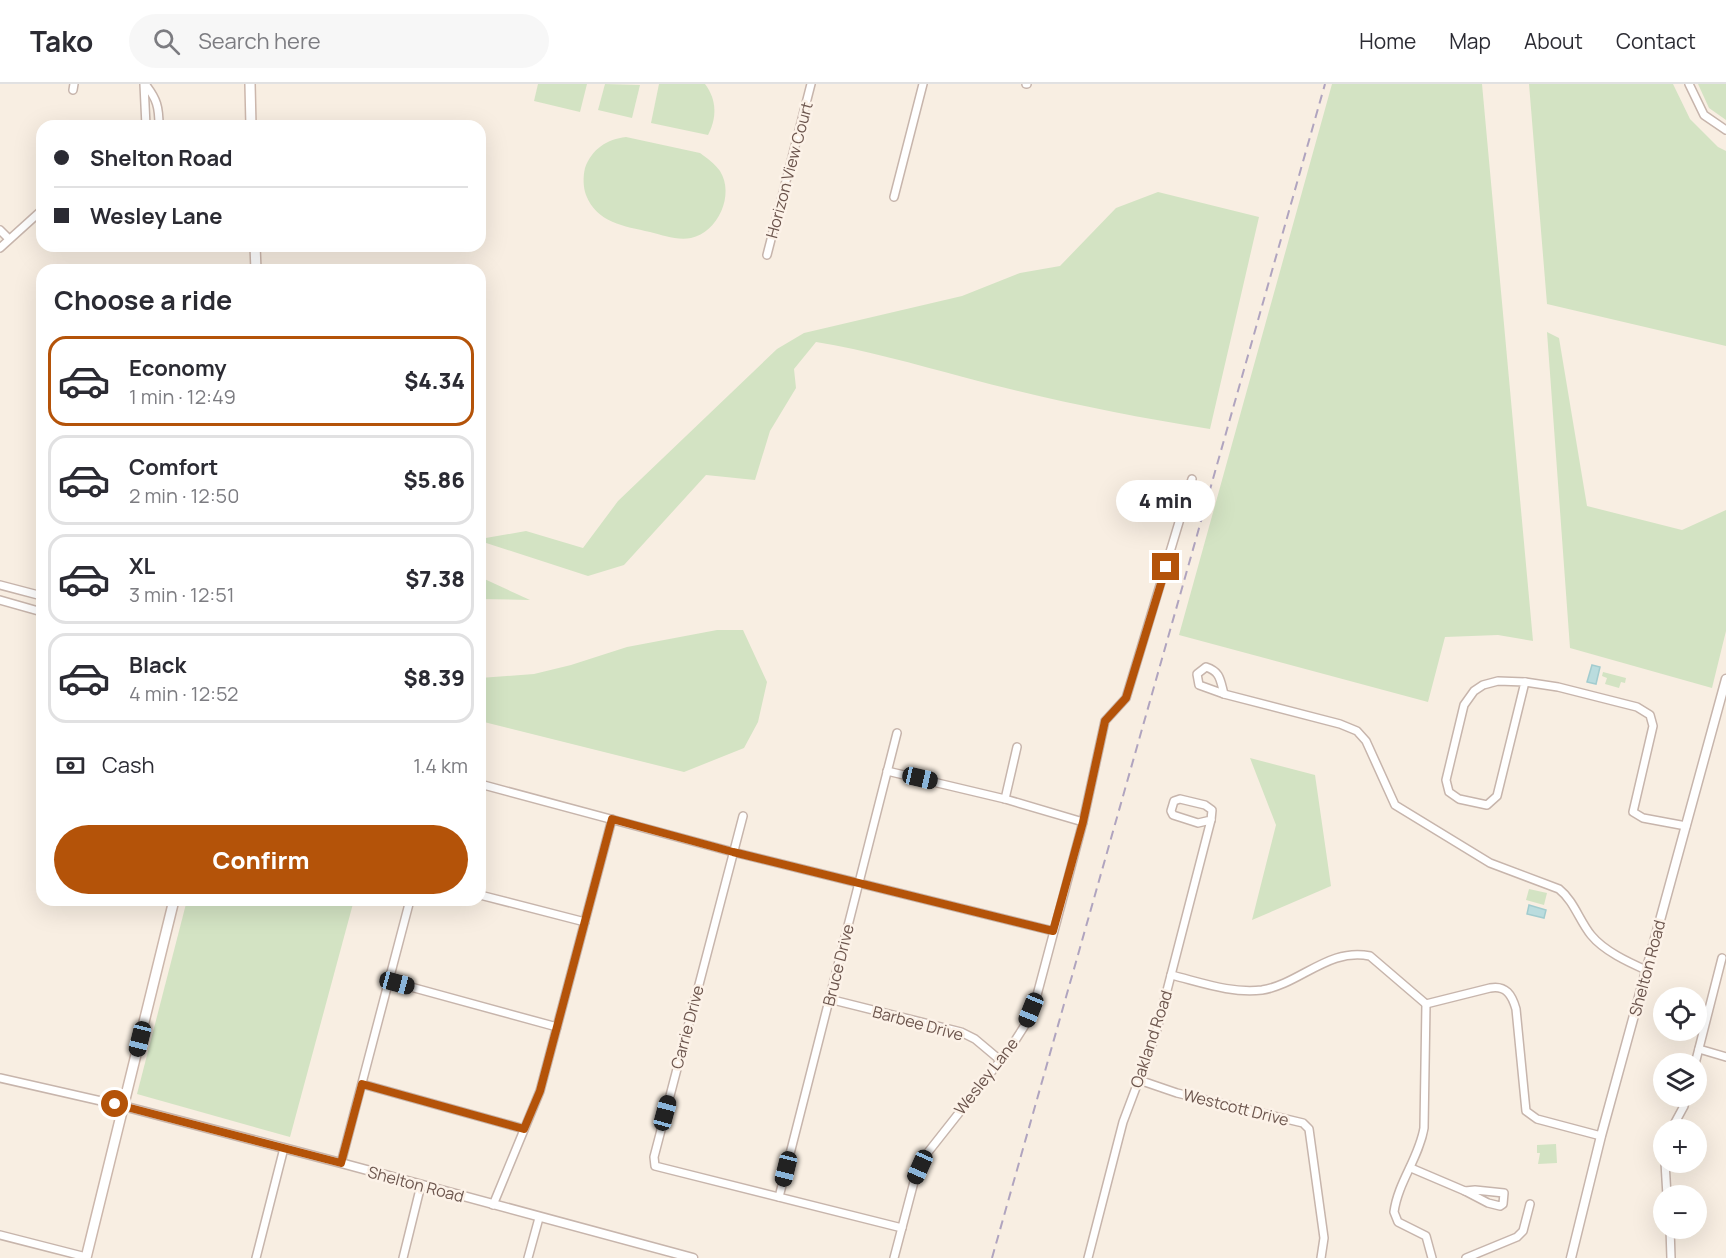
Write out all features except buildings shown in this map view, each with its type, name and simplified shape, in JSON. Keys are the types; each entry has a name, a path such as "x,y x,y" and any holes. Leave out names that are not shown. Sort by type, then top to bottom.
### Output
{"main road":[{"path":"250,84 251,120"},
{"path":"86,1257 173,906"}],"street":[{"path":"144,84 146,120"},
{"path":"144,84 154,96 159,110 159,120"},
{"name":"Horizon View Court","path":"767,255 811,84"},
{"path":"894,197 923,84"},
{"path":"1689,84 1704,115 1726,130"},
{"path":"0,248 36,215"},
{"path":"0,230 9,240"},
{"name":"Wesley Lane","path":"894,1258 915,1178 925,1156 1011,1047 1025,1025 1037,996 1083,822 1105,721 1126,698 1192,479"},
{"path":"0,585 36,594"},
{"path":"0,600 36,610"},
{"path":"1224,694 1220,678 1215,670 1206,667 1197,674 1199,685 1224,694 1340,724 1357,731 1366,741 1395,805 1490,863 1559,889 1568,896 1591,935 1602,946 1646,970"},
{"name":"Shelton Road","path":"1571,1258 1601,1136 1726,679"},
{"path":"1525,682 1497,796 1487,805 1459,799 1449,792 1446,780 1464,705 1474,691 1483,685 1498,681 1525,682 1558,687 1637,707 1650,715 1653,726 1633,812 1643,819 1686,826"},
{"name":"Bruce Drive","path":"779,1197 897,733"},
{"path":"1005,799 1017,747"},
{"path":"887,771 1005,799 1083,822"},
{"path":"486,786 733,852 1053,931"},
{"path":"1180,799 1205,805 1212,810 1211,820 1198,823 1187,820 1173,815 1171,807 1174,801 1180,799"},
{"name":"Carrie Drive","path":"743,816 654,1157 654,1166 902,1228"},
{"path":"493,1205 540,1091 612,819"},
{"name":"Oakland Road","path":"1088,1258 1123,1122 1155,1037 1211,820"},
{"path":"486,897 585,922"},
{"path":"341,1163 408,906"},
{"path":"1171,975 1239,991 1264,990 1285,983 1331,958 1358,954 1370,956 1426,1004 1426,1118 1422,1141 1401,1189 1394,1212 1398,1222 1426,1236 1432,1258"},
{"path":"1698,1053 1722,958"},
{"path":"389,981 557,1027"},
{"path":"1426,1004 1490,988 1497,987 1507,991 1516,1009 1526,1111 1537,1119 1601,1136"},
{"name":"Barbee Drive","path":"829,999 961,1032 975,1039 1000,1060"},
{"path":"1699,1049 1726,1057"},
{"name":"Shelton Road","path":"0,1078 123,1106 693,1258"},
{"name":"Westcott Drive","path":"1139,1080 1177,1093 1303,1123 1309,1129 1324,1238 1321,1258"},
{"path":"362,1084 524,1129"},
{"path":"256,1258 284,1148"},
{"path":"1411,1168 1488,1203 1500,1206 1505,1198 1504,1192 1465,1191"},
{"path":"402,1258 421,1185"},
{"path":"1466,1258 1517,1237 1523,1231 1530,1204"},
{"path":"528,1258 539,1218"},
{"path":"0,1235 86,1257"},
{"path":"1670,1239 1671,1258"}],"green space":[{"path":"538,84 587,84 580,112 534,101"},
{"path":"605,84 640,85 632,118 598,110"},
{"path":"659,84 705,84 714,103 713,122 708,135 651,123"},
{"path":"1332,84 1482,84 1533,641 1498,635 1445,637 1428,702 1179,635"},
{"path":"1529,84 1673,84 1690,119 1718,147 1726,151 1726,346 1547,304"},
{"path":"1698,84 1726,84 1726,120 1709,108"},
{"path":"626,137 700,153 716,166 724,181 725,201 716,220 709,228 691,238 675,238 612,222 597,212 585,192 585,168 592,155 601,146"},
{"path":"1158,192 1259,217 1210,429 1055,400 872,353 816,342 794,369 796,388 770,431 755,480 706,475 624,565 588,576 486,543 486,538 526,531 583,548 618,501 777,349 804,333 962,296 1020,273 1060,266 1116,208"},
{"path":"1547,332 1559,338 1587,506 1682,530 1726,510 1726,631 1712,688 1570,648"},
{"path":"486,580 530,600 486,599"},
{"path":"717,630 743,630 767,682 758,722 744,748 684,772 486,722 486,678 534,674 627,647"},
{"path":"1603,672 1626,678 1625,683 1621,682 1619,688 1605,684 1607,678 1602,676"},
{"path":"1250,758 1315,775 1331,886 1252,920 1276,825"},
{"path":"1529,889 1547,893 1544,905 1526,900"},
{"path":"185,906 352,906 290,1137 137,1094"},
{"path":"1556,1144 1557,1163 1538,1164 1540,1153 1537,1153 1537,1145"}],"water":[{"path":"1592,665 1600,667 1596,684 1587,682"},
{"path":"1529,905 1546,910 1544,918 1527,914"}],"railway":[{"path":"992,1258 1325,84"}],"route":[{"path":"115,1104 341,1163 362,1084 524,1129 540,1091 612,819 733,852 1053,931 1083,822 1105,721 1126,698 1166,567"}]}
